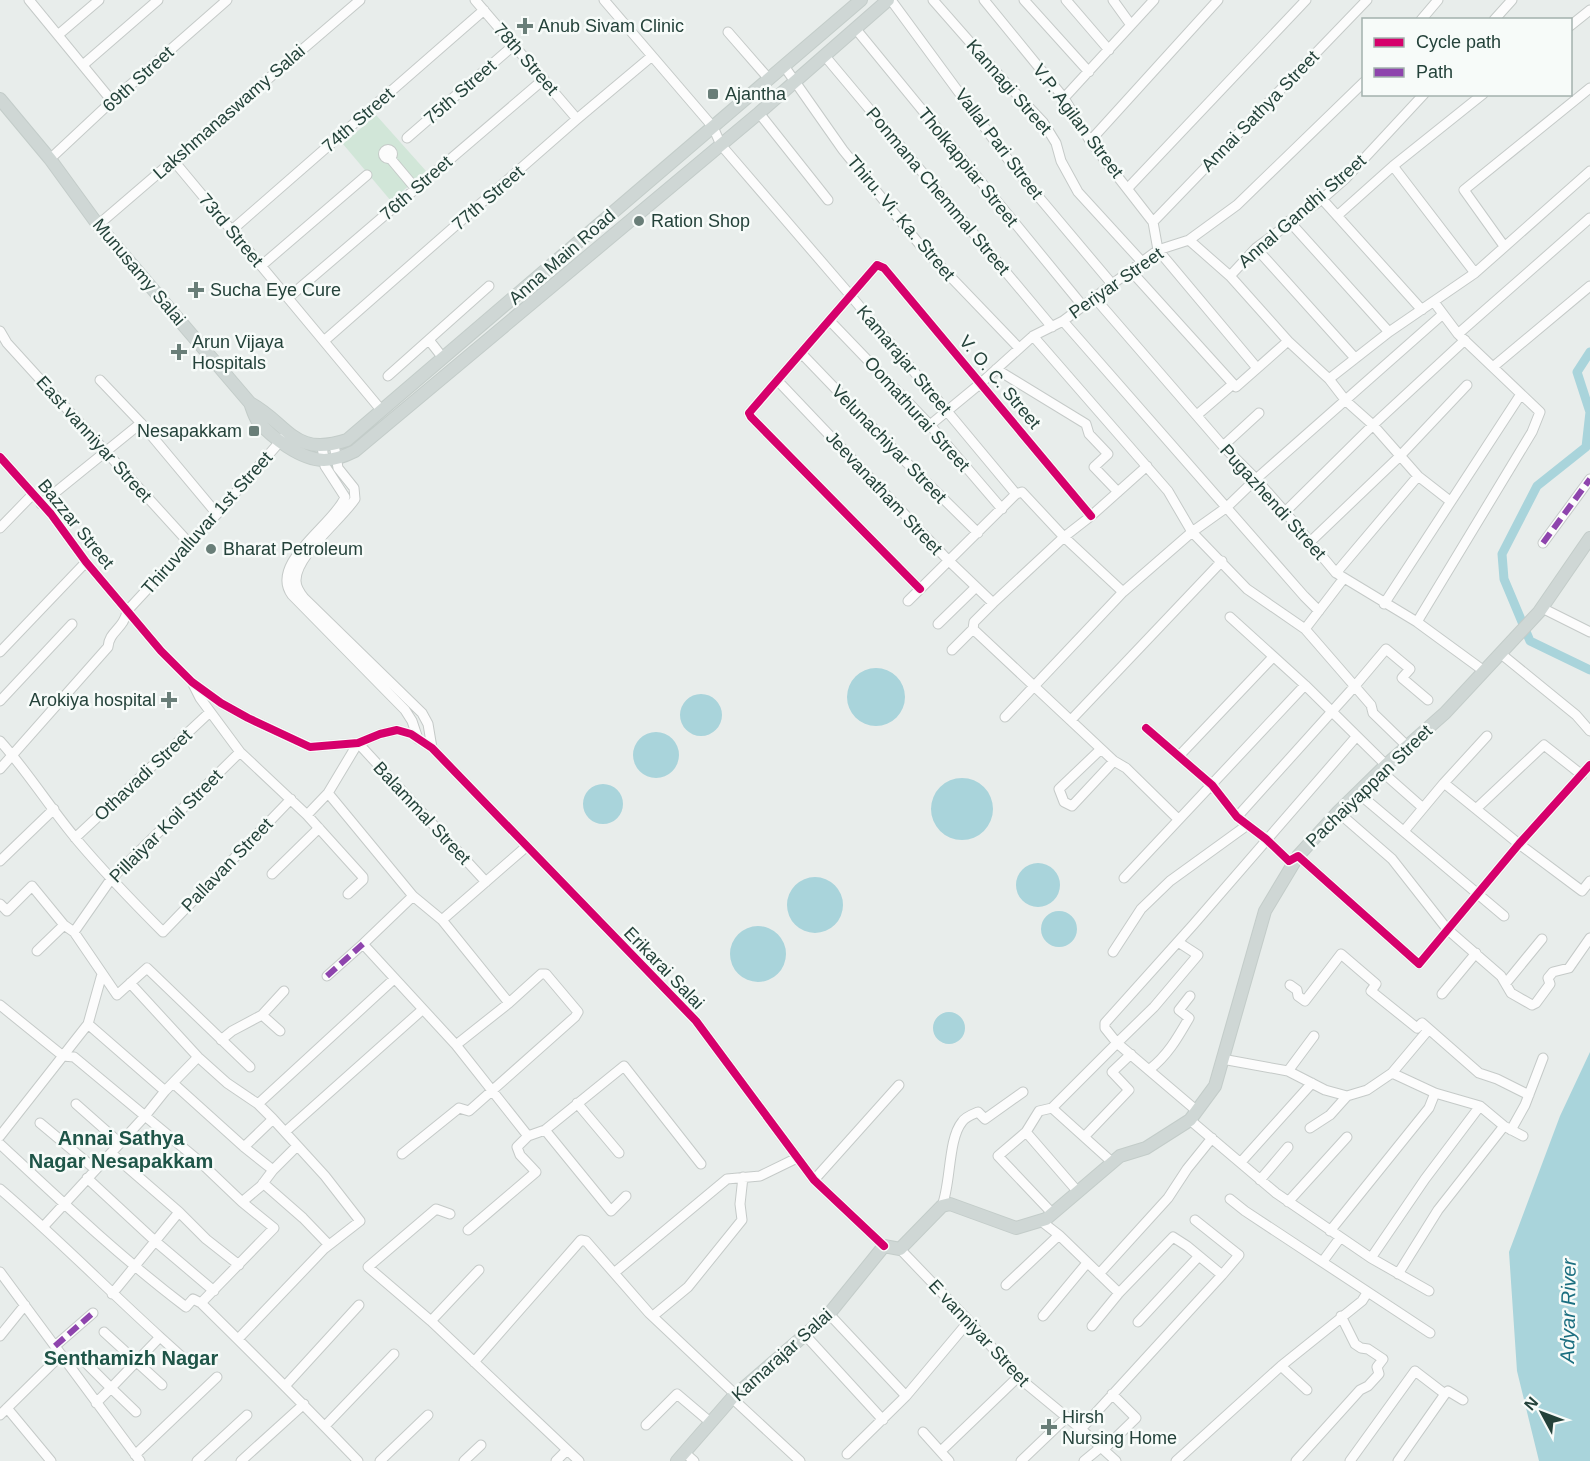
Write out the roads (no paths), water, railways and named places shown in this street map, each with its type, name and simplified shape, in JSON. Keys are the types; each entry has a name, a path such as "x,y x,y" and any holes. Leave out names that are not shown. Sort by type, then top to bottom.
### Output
{"main road":[{"name":"Anna Main Road","path":"328,445 347,440 382,411 861,0"},
{"name":"Anna Main Road","path":"329,460 355,452 890,0"},
{"name":"Munusamy Salai","path":"0,99 50,159 98,225 250,403 256,418 283,438"},
{"path":"283,438 294,451 329,460"},
{"path":"283,438 328,445"},
{"name":"Pachaiyappan Street","path":"1041,1221 1120,1156 1146,1148 1193,1116 1215,1086 1265,911 1298,856 1338,812 1445,713 1484,671 1540,610 1590,538"},
{"path":"884,1246 900,1249 942,1206 950,1204 1016,1228 1041,1221"},
{"name":"Kamarajar Salai","path":"681,1456 734,1397 829,1314 884,1246"}],"street":[{"path":"29,0 112,100"},
{"path":"58,35 99,0"},
{"path":"83,64 158,0"},
{"name":"69th Street","path":"50,159 112,100 227,0"},
{"name":"Lakshmanaswamy Salai","path":"98,225 360,0"},
{"name":"78th Street","path":"475,0 577,119"},
{"name":"Kamarajar Street","path":"604,0 713,127 721,145 851,296 1016,494 1022,492 1027,496 1064,537 1123,592"},
{"name":"Vallal Pari Street","path":"890,0 1016,170 1112,284"},
{"name":"Kannagi Street","path":"933,0 1043,122 1056,142 1061,161 1078,192 1143,262"},
{"name":"V.P. Agilan Street","path":"984,0 1064,98 1090,141 1153,222 1158,250"},
{"path":"1024,0 1089,72"},
{"path":"1066,0 1108,50"},
{"path":"1113,0 1131,25"},
{"path":"1064,98 1154,0"},
{"path":"1090,141 1218,0"},
{"path":"1128,188 1306,0"},
{"name":"Annai Sathya Street","path":"1153,222 1367,0"},
{"path":"1423,18 1438,0"},
{"path":"1496,18 1512,0"},
{"name":"74th Street","path":"232,230 484,10"},
{"path":"1572,24 1590,10"},
{"name":"Tholkappiar Street","path":"855,28 1082,305"},
{"path":"728,32 769,79"},
{"name":"75th Street","path":"407,138 514,45"},
{"name":"Ponmana Chemmal Street","path":"824,55 1052,327"},
{"name":"77th Street","path":"324,341 652,56"},
{"name":"Thiru. Vi. Ka. Street","path":"784,66 843,150 920,245 1002,333 1018,347"},
{"name":"76th Street","path":"288,298 544,79"},
{"name":"Periyar Street","path":"930,425 1033,336 1063,321 1158,250 1189,240 1237,205 1362,84"},
{"path":"1504,246 1464,190 1590,88"},
{"name":"Annal Gandhi Street","path":"1230,276 1256,248 1289,221 1322,199 1346,178 1422,96"},
{"path":"1337,216 1393,166 1480,96"},
{"path":"759,113 828,200"},
{"path":"390,158 416,189"},
{"name":"73rd Street","path":"172,160 382,411"},
{"path":"1393,166 1476,273"},
{"path":"1329,380 1389,332 1476,273 1590,171"},
{"path":"261,266 368,175"},
{"path":"1322,199 1422,310"},
{"path":"1285,512 1462,337 1590,218"},
{"path":"1289,221 1389,332"},
{"path":"1189,240 1230,276 1288,341 1329,380 1346,401 1373,425 1418,476 1450,501"},
{"path":"1256,248 1354,358"},
{"path":"1158,250 1257,368"},
{"name":"V. O. C. Street","path":"851,296 874,268 881,266 884,268 1091,516"},
{"path":"1131,271 1236,387 1288,341"},
{"path":"388,376 489,286"},
{"path":"1493,367 1590,286"},
{"path":"851,296 749,413 920,589"},
{"name":"Pugazhendi Street","path":"1094,297 1222,446 1256,479 1340,576 1417,622 1484,671"},
{"path":"1417,622 1532,432 1540,412 1462,337 1434,302"},
{"path":"1005,717 1123,592 1192,532 1227,507 1443,314"},
{"name":"Oomathurai Street","path":"830,321 930,425 1002,509"},
{"path":"1063,321 1319,611"},
{"name":"East vanniyar Street","path":"0,331 7,343 190,544"},
{"path":"1033,336 1168,491 1192,532 1247,589 1305,629 1371,705 1373,713 1407,746"},
{"path":"429,340 443,358"},
{"path":"0,352 7,343"},
{"name":"Velunachiyar Street","path":"802,354 902,459 978,533"},
{"path":"996,369 1086,424 1089,434 1108,454 1094,466 1118,492"},
{"path":"100,380 141,423 218,514"},
{"name":"Jeevanatham Street","path":"777,380 975,588 993,603"},
{"path":"1197,415 1233,384"},
{"path":"1310,542 1400,456 1467,385"},
{"path":"1384,604 1521,394"},
{"path":"1222,446 1259,413"},
{"path":"41,504 141,423"},
{"name":"Thiruvalluvar 1st Street","path":"0,769 108,647 108,640 125,621 127,611 218,514 283,438"},
{"path":"328,445 332,477 345,497 300,551 288,571 287,586 292,595 405,710 418,738"},
{"name":"Bazzar Street","path":"0,457 33,494 127,611"},
{"path":"329,460 354,488 355,499 303,561 297,573 296,586 304,598 422,713 428,724 432,748"},
{"path":"952,651 973,629 974,622 993,603 1064,537 1147,466"},
{"path":"1305,629 1340,576 1418,476"},
{"path":"1543,543 1590,479"},
{"path":"0,528 33,494"},
{"path":"908,601 1016,494"},
{"path":"1071,720 1222,561"},
{"path":"0,652 87,562"},
{"path":"938,624 975,588"},
{"path":"1540,610 1590,632"},
{"path":"127,611 161,651 192,682 221,703 248,718 310,747 358,743 397,730 411,734 432,748"},
{"path":"1230,617 1305,685 1423,808"},
{"path":"0,701 72,624"},
{"path":"973,629 1114,761 1126,768 1178,819"},
{"path":"1237,817 1386,649 1410,669 1402,678 1428,700"},
{"path":"1503,650 1590,730"},
{"path":"1179,756 1273,657"},
{"path":"192,682 210,712 240,752 307,814 363,878 348,894"},
{"path":"1124,878 1305,685"},
{"name":"Othavadi Street","path":"75,838 210,712"},
{"path":"1146,728 1212,785 1246,826 1266,839 1289,861 1298,856 1419,964 1519,844 1590,765"},
{"path":"1356,736 1105,1023 1105,1028 1117,1043 1150,1070 1212,1138 1260,1180 1340,1238 1429,1291"},
{"path":"1404,831 1487,736"},
{"path":"0,741 75,838 111,879"},
{"path":"307,814 328,793 358,743"},
{"name":"Balammal Street","path":"358,743 486,882"},
{"path":"1477,808 1544,745 1581,775"},
{"name":"Erikarai Salai","path":"432,748 696,1022 814,1180 884,1246"},
{"path":"1101,749 1059,789 1064,802 1072,806 1114,761"},
{"name":"Pillaiyar Koil Street","path":"74,932 111,879 240,752"},
{"path":"1444,783 1519,844 1582,891 1590,881"},
{"path":"328,793 413,896 442,920 509,1003"},
{"path":"1358,793 1504,916"},
{"name":"Pallavan Street","path":"111,879 163,932 291,799"},
{"path":"0,861 54,808"},
{"path":"1338,812 1392,859 1447,929 1476,953 1506,983 1511,993 1532,1005 1550,984 1548,978 1553,972 1569,968 1590,938"},
{"path":"1113,952 1141,909 1170,881 1246,826"},
{"path":"272,874 319,828"},
{"path":"442,920 527,846"},
{"path":"0,904 6,910 32,886 64,925 74,932 117,995 147,968 250,1067"},
{"path":"327,976 413,896"},
{"path":"37,951 64,925"},
{"path":"1506,983 1542,939"},
{"path":"1052,1213 998,1156 1026,1132 1039,1111 1052,1108 1154,1007 1198,955 1178,942"},
{"path":"363,944 456,1045 528,1136"},
{"path":"1442,994 1476,953"},
{"path":"1290,985 1305,1001 1341,954 1376,984 1371,991 1417,1028 1422,1023 1479,1072 1529,1095"},
{"path":"0,1136 88,1024 102,974"},
{"path":"402,1154 459,1108 469,1111 578,1012 546,974 541,974 456,1045"},
{"path":"258,1104 394,979"},
{"path":"130,983 198,1057 227,1083 258,1104 273,1119 325,1176 360,1221 329,1245 238,1339"},
{"path":"221,1040 232,1030 262,1015 284,991"},
{"path":"1150,1070 1173,1045 1189,1018 1179,1010 1190,996"},
{"path":"2,1010 63,1056 74,1057 198,1160 242,1202 274,1228 201,1303"},
{"path":"285,1132 423,1010"},
{"path":"262,1015 280,1031"},
{"path":"88,1024 165,1091"},
{"path":"1310,1128 1330,1114 1347,1096 1367,1090 1392,1073 1430,1029"},
{"path":"1288,1071 1314,1036"},
{"path":"1085,1136 1129,1090 1112,1072 1131,1054"},
{"path":"44,1227 198,1057"},
{"path":"1398,1274 1438,1210 1508,1128 1529,1095 1543,1058"},
{"path":"1222,1059 1288,1071 1325,1090 1347,1096"},
{"path":"468,1230 536,1172 520,1155 517,1147 528,1136 545,1130 624,1065 701,1164"},
{"path":"1392,1073 1435,1093 1480,1106 1508,1128 1523,1136"},
{"path":"173,1083 273,1170"},
{"path":"1241,1162 1312,1083"},
{"path":"814,1180 899,1085"},
{"path":"942,1206 956,1135 963,1120 978,1112 986,1119 1023,1092"},
{"path":"1330,1231 1429,1108 1435,1093"},
{"path":"578,1103 619,1153"},
{"path":"76,1104 120,1143"},
{"path":"1371,1258 1425,1179 1480,1106"},
{"path":"1052,1108 1113,1162"},
{"path":"244,1147 273,1119"},
{"path":"40,1123 95,1170"},
{"path":"545,1130 611,1211 626,1196"},
{"path":"1026,1132 1078,1192"},
{"path":"1288,1202 1347,1137"},
{"path":"1099,1274 1168,1198 1187,1169 1212,1138"},
{"path":"0,1144 134,1266 186,1307 194,1299 201,1303 304,1404 358,1461"},
{"path":"242,1202 297,1146"},
{"path":"1260,1180 1288,1146"},
{"path":"111,1153 179,1212 206,1239 239,1265"},
{"path":"614,1273 727,1179 760,1176 797,1158"},
{"path":"653,1316 688,1287 742,1220 743,1177"},
{"path":"87,1178 155,1241 214,1291"},
{"path":"263,1183 303,1218 329,1245"},
{"path":"0,1189 44,1227 112,1294 181,1356"},
{"path":"1230,1198 1245,1211 1430,1333"},
{"path":"450,1214 436,1209 368,1267 431,1321 579,1461"},
{"path":"112,1294 179,1212"},
{"path":"1081,1429 1239,1255 1195,1220"},
{"path":"1041,1221 1059,1235 1119,1293"},
{"path":"1006,1284 1059,1235"},
{"path":"1092,1326 1119,1293 1171,1238 1178,1240 1222,1275"},
{"path":"1323,1261 1340,1238"},
{"path":"474,1362 581,1240 586,1241 653,1316 800,1461"},
{"name":"E vanniyar Street","path":"900,1249 969,1321 1018,1377 1116,1461"},
{"path":"1138,1322 1199,1256"},
{"path":"1043,1316 1087,1263"},
{"path":"431,1321 479,1270"},
{"path":"0,1272 138,1458 217,1377"},
{"path":"1176,1461 1281,1366 1362,1301 1367,1293"},
{"path":"0,1336 25,1305"},
{"path":"285,1386 359,1305"},
{"path":"0,1415 93,1312"},
{"path":"829,1314 906,1396"},
{"path":"1296,1461 1360,1390 1368,1386 1379,1374 1377,1367 1383,1359 1355,1344 1341,1316"},
{"path":"847,1454 906,1396 969,1321"},
{"path":"104,1332 162,1385"},
{"path":"806,1336 882,1420"},
{"path":"96,1403 160,1337"},
{"path":"325,1426 394,1354"},
{"path":"83,1360 136,1412"},
{"path":"1281,1366 1307,1390"},
{"path":"1350,1461 1415,1371 1445,1394"},
{"path":"941,1451 1018,1377"},
{"path":"1402,1460 1448,1391 1463,1400"},
{"path":"646,1425 677,1394 710,1422"},
{"path":"1084,1461 1103,1448 1136,1418 1112,1394"},
{"path":"241,1461 304,1404"},
{"path":"8,1408 51,1461"},
{"path":"197,1461 247,1415"},
{"path":"380,1461 428,1415"},
{"path":"1021,1461 1067,1417"},
{"path":"923,1432 949,1461"},
{"path":"464,1461 480,1445"},
{"path":"556,1461 567,1450"},
{"path":"681,1456 694,1461"}],"water":[{"path":"876,668 887,670 900,681 905,697 903,708 892,721 876,726 865,724 852,713 847,697 849,686 860,673"},
{"path":"701,694 716,700 722,715 716,730 701,736 686,730 680,715 686,700"},
{"path":"656,732 672,739 679,755 672,771 656,778 640,771 633,755 640,739"},
{"path":"956,778 968,778 984,787 991,797 993,809 991,821 984,831 968,840 956,840 945,835 936,826 931,815 931,803 936,792 945,783"},
{"path":"603,784 617,790 623,804 617,818 603,824 589,818 583,804 589,790"},
{"path":"1038,863 1054,869 1060,885 1054,901 1038,907 1022,901 1016,885 1022,869"},
{"path":"809,877 821,877 831,881 839,889 843,905 839,921 831,929 821,933 809,933 799,929 791,921 787,911 787,899 791,889 799,881"},
{"path":"1059,911 1072,916 1077,929 1072,942 1059,947 1046,942 1041,929 1046,916"},
{"path":"758,926 769,928 778,934 784,943 786,954 784,965 778,974 769,980 758,982 747,980 738,974 732,965 730,954 732,943 738,934 747,928"},
{"path":"949,1012 960,1017 965,1028 960,1039 949,1044 938,1039 933,1028 938,1017"},
{"name":"Adyar River","path":"1590,1052 1590,1461 1539,1461 1517,1371 1509,1252 1560,1116"}],"waterway":[{"path":"1590,352 1577,372 1590,412 1586,447 1537,486 1502,554 1504,579 1530,641 1590,670"}],"place":[{"name":"Anub Sivam Clinic","path":"525,26"},
{"name":"Ajantha","path":"713,94"},
{"name":"Ration Shop","path":"639,221"},
{"name":"Sucha Eye Cure","path":"196,290"},
{"name":"Arun Vijaya Hospitals","path":"179,352"},
{"name":"Nesapakkam","path":"254,431"},
{"name":"Bharat Petroleum","path":"211,549"},
{"name":"Arokiya hospital","path":"169,700"},
{"name":"Hirsh Nursing Home","path":"1049,1427"}],"district":[{"name":"Annai Sathya Nagar Nesapakkam","path":"121,1150"},
{"name":"Senthamizh Nagar","path":"131,1358"}]}
